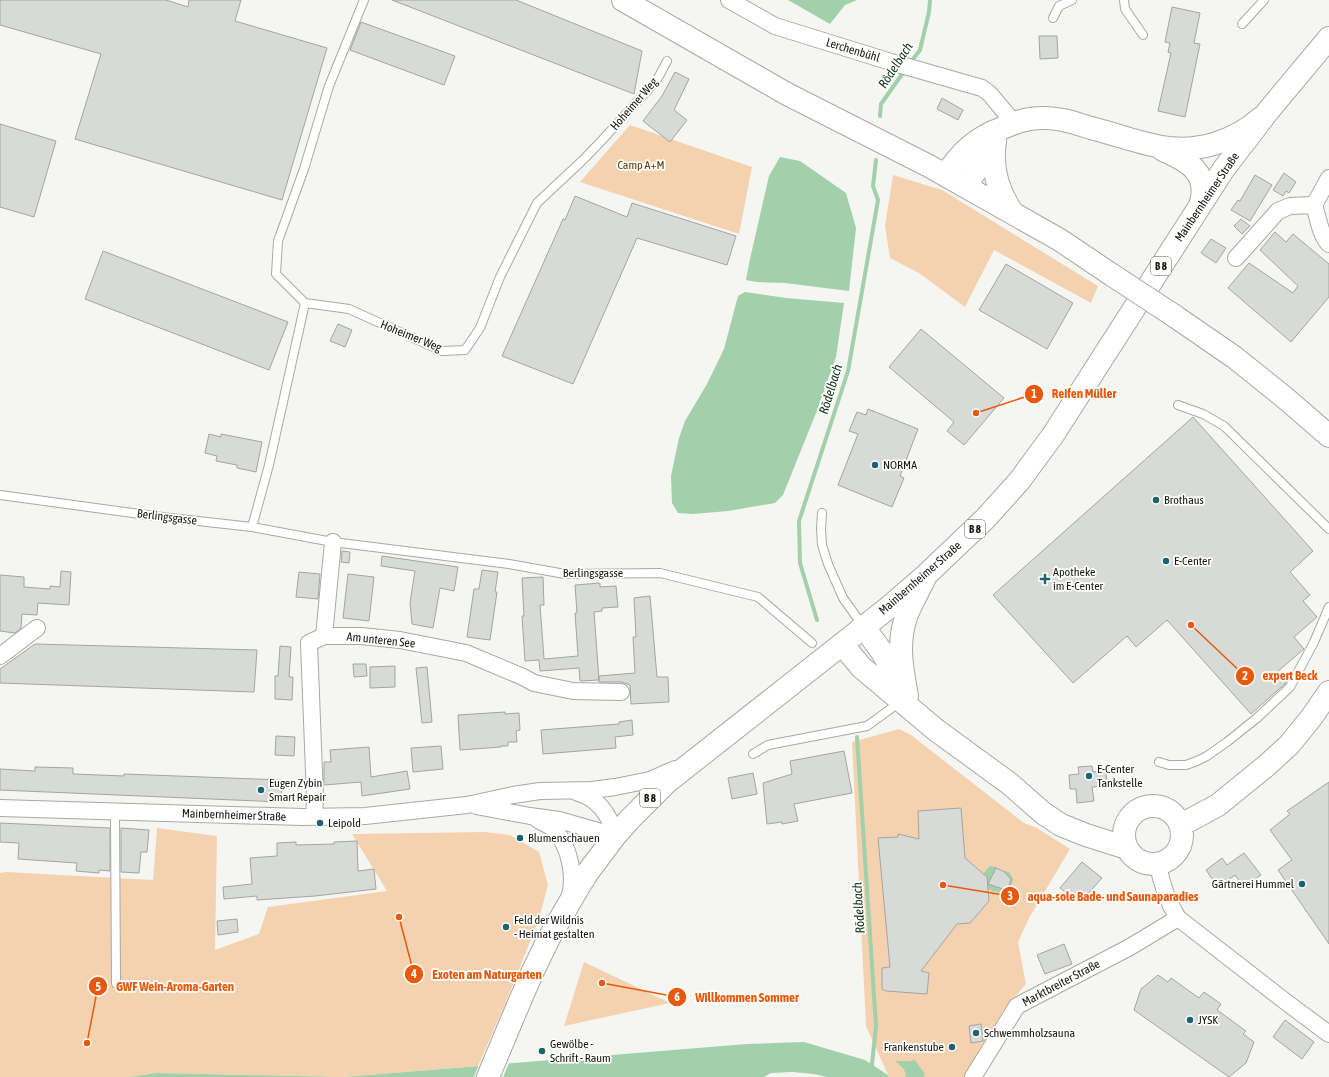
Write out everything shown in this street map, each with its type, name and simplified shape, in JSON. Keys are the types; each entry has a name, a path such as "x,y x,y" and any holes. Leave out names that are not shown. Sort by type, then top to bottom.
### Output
{"main road":[{"path":"623,0 787,94 946,175 1060,240 1234,357 1284,397 1329,436"},
{"name":"Mainbernheimer Straße","path":"488,1077 532,973 567,904 588,872 615,836 652,797 689,764 926,576 986,518 1020,480 1057,428 1223,170 1269,110 1329,38"},
{"path":"946,175 963,152 978,140 1006,130 1023,120 1042,118 1066,121 1149,144 1174,149 1213,145 1238,135 1260,119 1269,110"},
{"path":"966,186 1006,130"},
{"path":"1006,130 993,164 1002,195 1014,214"},
{"path":"1149,144 1193,166 1201,179 1203,187 1201,203"},
{"path":"908,703 901,659 902,637 906,616 926,576"},
{"path":"864,626 882,652 908,703"},
{"path":"842,644 862,666 908,703 936,730 1010,784 1043,813 1062,825 1086,835 1127,848"},
{"path":"1181,825 1218,805 1266,766 1288,745 1329,692"},
{"path":"1010,784 1074,820 1084,824 1104,828 1127,822"},
{"path":"1147,806 1164,808 1177,818 1181,825 1181,842 1178,850 1170,858 1151,864 1137,859 1127,848 1124,835 1127,822 1133,814 1147,806"}],"street":[{"name":"Lerchenbühl","path":"729,0 775,26 891,62 982,88 989,93 1006,130"},
{"path":"1329,178 1314,206 1322,231 1329,244"},
{"path":"1236,258 1278,211 1290,206 1314,206"},
{"path":"314,817 315,798 309,643 324,636 333,542"},
{"path":"0,656 38,628"},
{"name":"Am unteren See","path":"324,636 361,636 400,640 466,653 523,677 534,684 573,691 621,692"},
{"name":"Mainbernheimer Straße","path":"0,808 314,817 365,816 467,805 540,791 592,790 632,784 650,780 689,764"},
{"name":"Mainbernheimer Straße","path":"467,805 559,820 615,836 612,824 602,808 587,796 568,790"},
{"name":"Mainbernheimer Straße","path":"530,816 554,830 560,838 566,852 572,870 571,893 567,904"},
{"path":"1158,863 1164,891 1178,918 1329,1034"},
{"name":"Marktbreiter Straße","path":"973,1077 1017,1006 1130,947 1178,918"}],"lane":[{"path":"252,527 268,465 305,303 276,274 278,241 304,169 328,86 364,0"},
{"path":"1053,18 1059,6 1072,0"},
{"path":"1124,0 1125,9 1143,35"},
{"path":"1242,24 1264,0"},
{"name":"Hoheimer Weg","path":"305,303 349,309 442,351 465,350 480,328 500,278 537,203 604,138 656,80 667,61"},
{"path":"1178,405 1203,414 1224,426 1329,529"},
{"name":"Berlingsgasse","path":"0,495 162,517 252,527 333,542 509,564 565,574 660,573 758,597 812,643"},
{"path":"822,513 822,546 828,564 843,598 864,626"},
{"path":"1159,762 1169,765 1186,766 1207,756 1222,746 1257,718 1290,687 1314,642 1329,607"},
{"path":"753,754 768,745 867,726 908,703"},
{"path":"115,812 116,983"}],"green space":[{"name":"Camp A+M","path":"630,125 752,167 739,234 580,182"},
{"path":"893,175 942,190 1098,286 1091,303 994,250 965,307 919,273 890,258 885,226"},
{"path":"899,729 911,735 1024,823 1037,828 1070,849 1029,918 1018,942 1026,984 1003,1011 967,1077 889,1077 866,1026 852,742"},
{"path":"157,828 217,836 215,950 259,934 268,907 387,891 352,834 485,832 510,835 539,852 548,885 539,919 506,1002 478,1066 344,1077 156,1073 130,1077 0,1077 0,873 6,872 153,880"},
{"path":"584,962 670,1003 564,1026"}],"shaded area":[{"path":"788,0 857,0 845,5 830,24"},
{"path":"780,157 800,161 846,193 856,228 849,291 746,280 769,176"},
{"path":"745,292 786,298 844,303 836,357 816,413 783,495 775,503 728,511 693,514 678,513 672,503 671,476 679,438 685,421 707,384 724,349 738,296"},
{"path":"990,866 1009,872 1013,879 1010,888 1004,892 992,891 978,880"},
{"path":"804,1042 865,1060 889,1077 827,1077 792,1072 771,1073 764,1077 344,1077 747,1044"},
{"path":"914,1059 925,1074 924,1077 906,1077 904,1069 895,1061 912,1061"},
{"path":"156,1073 344,1077 130,1077"}],"pier":[{"path":"510,1061 503,1077 474,1077 479,1064"}],"building":[{"path":"0,0 166,0 188,7 189,0 241,0 235,21 327,48 282,200 75,139 101,54 0,25"},
{"path":"392,0 516,0 642,51 634,94"},
{"path":"1172,7 1200,13 1194,43 1200,44 1185,117 1158,111 1171,53 1168,52 1170,43 1165,42"},
{"path":"361,22 455,56 444,85 350,50"},
{"path":"1039,36 1057,36 1058,58 1040,59"},
{"path":"675,72 689,79 674,110 687,120 670,142 643,121 662,96"},
{"path":"942,98 963,110 958,120 937,109"},
{"path":"0,124 56,141 34,217 0,207"},
{"path":"1284,173 1296,182 1289,193 1286,191 1283,196 1273,190"},
{"path":"1255,175 1272,185 1250,221 1231,210 1238,200 1240,201"},
{"path":"575,196 627,217 632,203 736,236 727,265 637,238 573,384 502,356 563,219 565,220"},
{"path":"1241,219 1250,226 1242,234 1234,226"},
{"path":"1275,232 1286,242 1293,234 1329,264 1329,297 1291,342 1228,288 1249,263 1293,293 1298,286 1260,250"},
{"path":"1211,239 1226,248 1216,263 1201,253"},
{"path":"103,251 288,322 269,370 85,299"},
{"path":"1006,264 1073,303 1047,349 979,310"},
{"path":"338,324 352,330 345,347 330,341"},
{"path":"921,329 1004,398 964,445 947,431 954,422 889,367"},
{"name":"NORMA","path":"868,409 918,429 900,476 904,478 892,507 838,485 858,434 849,431 857,412 866,415"},
{"name":"E-Center","path":"1193,417 1313,551 1290,572 1310,595 1303,601 1317,617 1294,637 1304,649 1277,672 1286,683 1251,714 1167,620 1136,647 1127,636 1073,683 993,595"},
{"path":"209,434 221,437 221,434 262,442 256,472 237,468 237,465 216,461 217,456 205,453"},
{"path":"342,551 350,552 349,563 341,562"},
{"path":"382,556 458,567 454,591 440,588 433,628 412,624 410,603 415,571 381,566"},
{"path":"482,570 498,572 495,592 497,592 490,640 467,637 474,589 479,589"},
{"path":"61,571 71,572 69,605 38,603 37,615 22,614 21,628 15,633 0,631 0,575 24,577 24,587 50,589 50,586 60,587"},
{"path":"299,572 320,574 318,599 296,597"},
{"path":"348,574 374,577 369,621 343,618"},
{"path":"543,577 544,605 540,605 544,659 578,656 575,585 600,583 600,587 616,586 618,607 602,608 602,611 594,612 599,680 580,681 579,668 540,671 539,660 525,661 522,616 524,616 522,578"},
{"path":"650,596 657,677 668,677 669,702 631,704 630,685 621,682 599,682 599,676 635,673 633,637 636,637 634,598"},
{"path":"35,644 257,650 254,692 0,683 0,669"},
{"path":"280,646 291,647 289,677 293,677 292,700 275,699 275,676 278,676"},
{"path":"353,664 366,664 367,676 354,677"},
{"path":"395,666 395,687 370,688 370,667"},
{"path":"427,667 432,722 422,723 416,668"},
{"path":"505,712 505,714 519,713 520,730 516,731 517,742 508,742 508,746 501,747 460,750 458,715"},
{"path":"632,720 633,735 615,737 616,748 543,754 541,730 619,724 619,722"},
{"path":"276,736 295,737 294,756 275,755"},
{"path":"441,746 443,769 413,772 411,748"},
{"path":"369,747 371,777 407,771 410,789 362,796 361,782 324,785 324,762 331,762 330,750"},
{"path":"844,751 852,793 794,804 798,821 782,824 782,822 767,824 763,783 792,774 790,761"},
{"path":"1092,766 1093,772 1106,770 1107,786 1092,787 1094,801 1077,803 1076,789 1070,789 1069,775 1079,774 1078,767"},
{"path":"35,767 73,768 73,774 124,776 124,774 282,780 281,802 0,790 0,769 35,771"},
{"path":"753,773 757,794 732,799 728,778"},
{"path":"1329,782 1329,944 1278,870 1292,860 1270,830 1290,814 1287,811"},
{"path":"961,808 965,858 987,877 989,901 970,923 957,924 921,971 929,973 927,994 886,991 882,989 882,968 890,967 878,838 898,837 898,834 919,839 918,811"},
{"path":"0,823 110,828 110,871 99,870 99,873 76,871 77,863 18,859 19,843 0,842"},
{"path":"121,828 149,830 147,852 141,852 139,873 121,872"},
{"path":"357,841 358,871 374,869 376,889 315,896 257,900 257,896 224,899 223,887 252,884 250,858 277,856 277,843 296,842 296,845 334,844 334,842"},
{"path":"1244,853 1261,875 1244,887 1235,875 1218,887 1206,870 1222,858 1227,865"},
{"path":"1082,862 1102,878 1087,895 1080,890 1073,899 1060,888"},
{"path":"996,868 1003,871 1011,879 1009,886 1006,888 1003,889 988,884"},
{"path":"237,919 238,932 218,935 217,921"},
{"path":"1064,944 1072,964 1045,974 1037,955"},
{"name":"JYSK","path":"1158,975 1168,982 1171,978 1199,998 1204,992 1221,1004 1217,1010 1246,1031 1243,1034 1254,1042 1246,1063 1229,1077 1134,1010 1141,989"},
{"path":"1285,1020 1314,1042 1302,1059 1273,1037"},
{"name":"Schwemmholzsauna","path":"981,1024 983,1041 971,1043 969,1026"}],"waterway":[{"name":"Rödelbach","path":"910,63 920,50 929,12 930,0"},
{"name":"Rödelbach","path":"880,116 881,104 905,70"},
{"name":"Rödelbach","path":"817,620 800,563 799,521 848,371 878,200 873,186 876,160"},
{"name":"Rödelbach","path":"857,737 876,1026 872,1064 873,1077"}],"place":[{"name":"Reifen Müller","path":"976,413"},
{"name":"NORMA","path":"875,465"},
{"name":"Brothaus","path":"1156,500"},
{"name":"E-Center","path":"1166,561"},
{"name":"Apotheke im E-Center","path":"1045,579"},
{"name":"expert Beck","path":"1191,625"},
{"name":"E-Center Tankstelle","path":"1089,776"},
{"name":"Eugen Zybin Smart Repair","path":"261,790"},
{"name":"Leipold","path":"320,823"},
{"name":"Blumenschauen","path":"520,838"},
{"name":"Gärtnerei Hummel","path":"1302,884"},
{"name":"aqua-sole Bade- und Saunaparadies","path":"943,885"},
{"name":"Exoten am Naturgarten","path":"399,917"},
{"name":"Feld der Wildnis - Heimat gestalten","path":"506,927"},
{"name":"Willkommen Sommer","path":"602,983"},
{"name":"JYSK","path":"1190,1020"},
{"name":"Schwemmholzsauna","path":"976,1033"},
{"name":"GWF Wein-Aroma-Garten","path":"87,1043"},
{"name":"Frankenstube","path":"952,1047"},
{"name":"Gewölbe - Schrift - Raum","path":"542,1051"}]}
